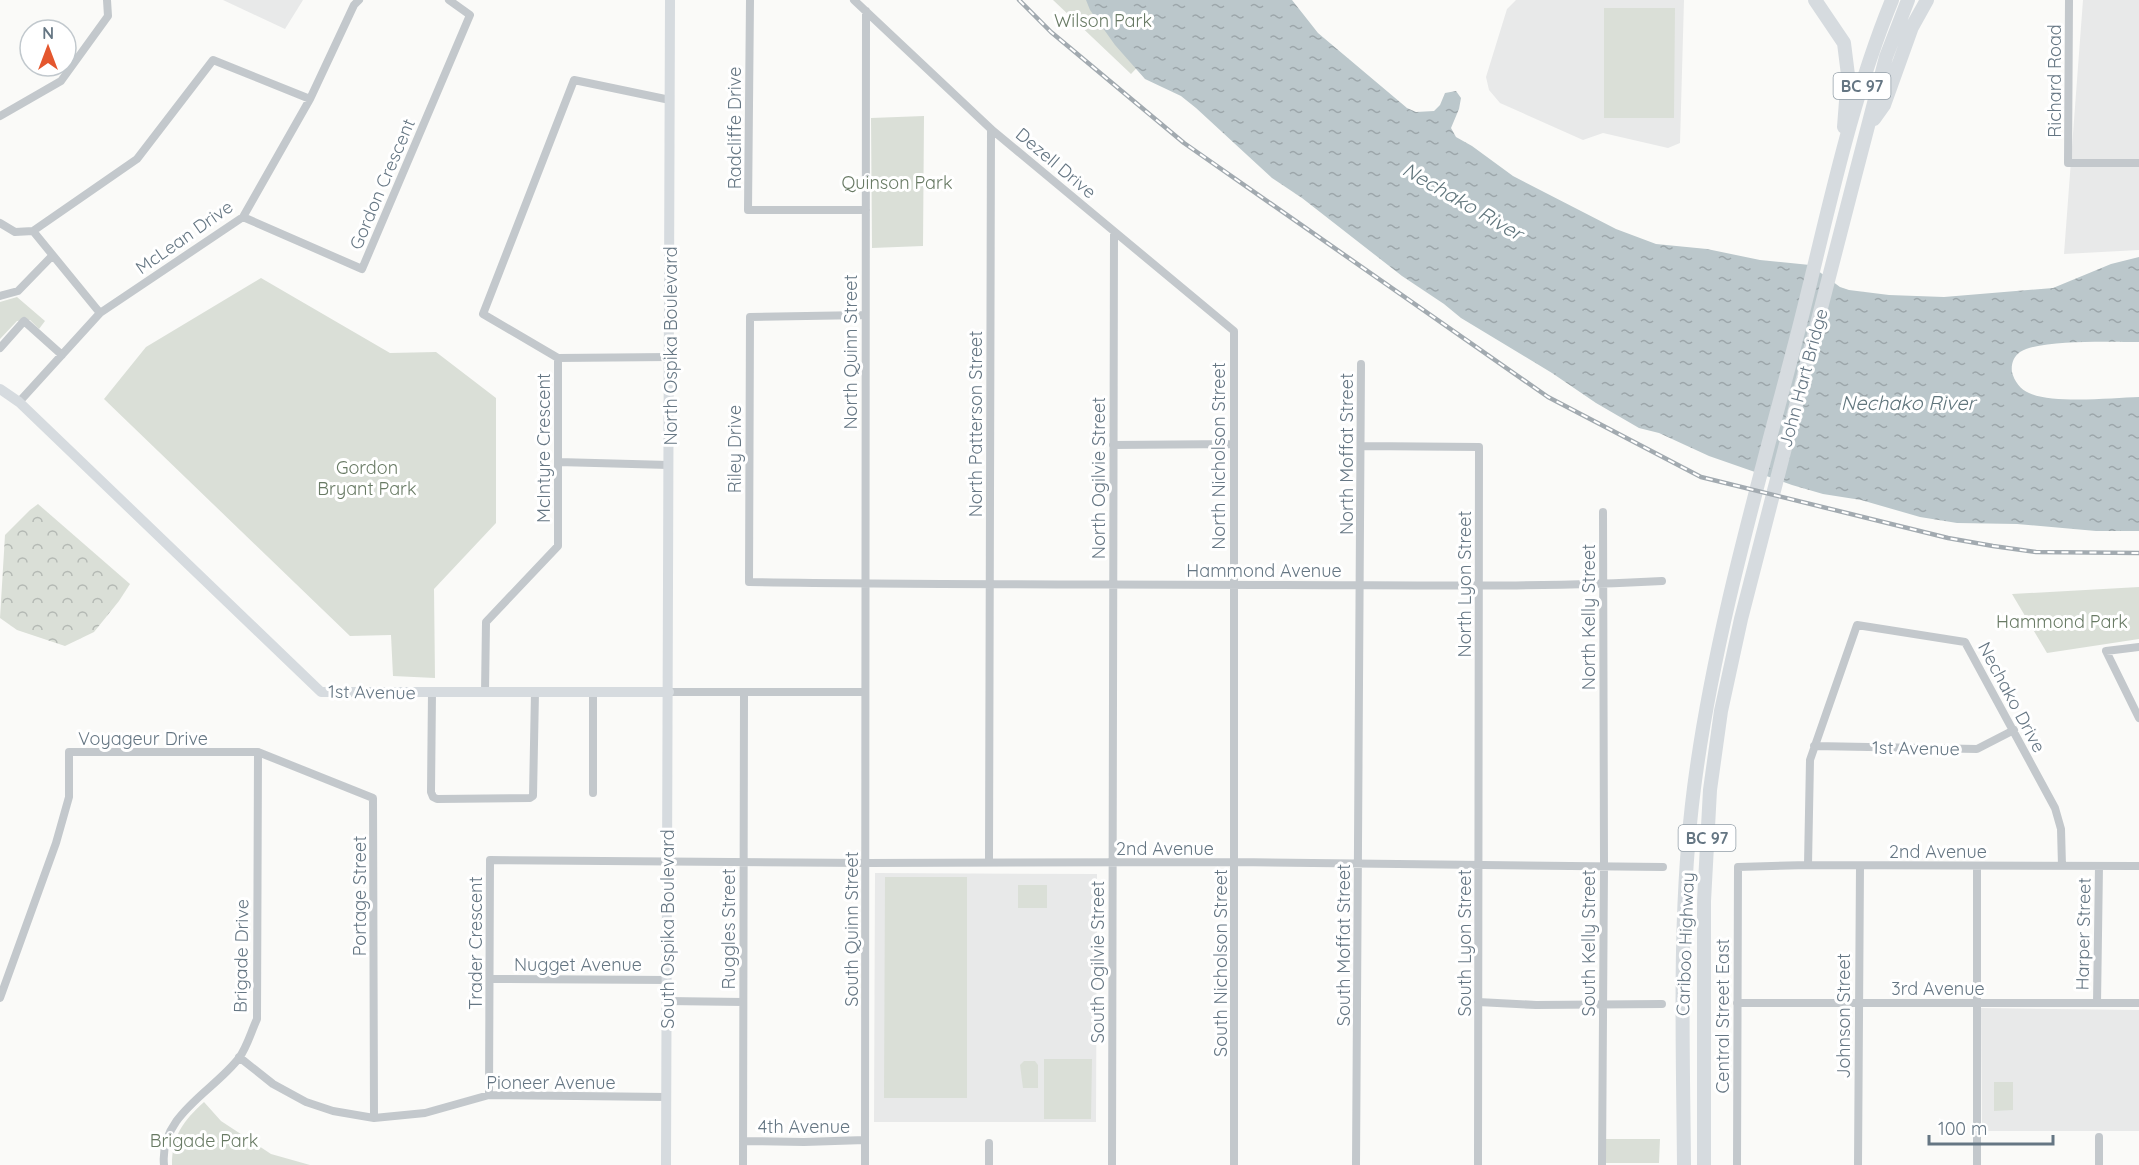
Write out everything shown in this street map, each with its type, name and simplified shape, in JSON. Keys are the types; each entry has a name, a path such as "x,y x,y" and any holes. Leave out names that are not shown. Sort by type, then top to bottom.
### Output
{"highway":[{"path":"1815,0 1844,43 1848,95 1838,174"},
{"name":"BC 97","path":"1838,174 1871,55 1892,0"},
{"name":"BC 97","path":"1867,131 1886,57 1908,0"},
{"path":"1867,131 1884,105 1912,27 1927,0"},
{"name":"John Hart Bridge","path":"1767,518 1867,131"},
{"name":"John Hart Bridge","path":"1751,513 1838,174"},
{"name":"Cariboo Highway","path":"1684,1165 1683,967 1693,790 1719,643 1751,513"},
{"name":"Cariboo Highway","path":"1704,1165 1704,901 1710,790 1726,682 1767,518"},
{"path":"1677,1165 1683,1101"}],"street":[{"path":"0,116 61,81 108,16 107,0"},
{"name":"McLean Drive","path":"19,402 100,313 243,217 310,99 354,5 359,0"},
{"name":"Gordon Crescent","path":"243,217 362,269 470,15 449,0"},
{"name":"North Ospika Boulevard","path":"669,692 670,0"},
{"name":"Radcliffe Drive","path":"750,0 748,210 866,210"},
{"path":"854,0 866,11"},
{"name":"Richard Road","path":"2069,0 2068,163 2139,163"},
{"name":"North Quinn Street","path":"865,692 866,11"},
{"name":"Dezell Drive","path":"866,11 991,129 1234,331"},
{"path":"0,223 15,232 33,231 137,159 213,60 310,99"},
{"name":"McIntyre Crescent","path":"484,693 486,622 558,546 558,358 483,315 574,80 670,100"},
{"name":"North Patterson Street","path":"989,862 991,129"},
{"path":"33,231 100,313"},
{"name":"North Ogilvie Street","path":"1112,723 1114,232"},
{"path":"0,296 18,291 52,256"},
{"name":"Riley Drive","path":"865,584 749,582 750,317 866,315"},
{"path":"0,348 24,321 62,355"},
{"name":"North Nicholson Street","path":"1234,331 1234,724"},
{"path":"558,358 669,357"},
{"name":"North Moffat Street","path":"1359,724 1361,363"},
{"name":"1st Avenue","path":"0,390 19,402 321,692 865,692"},
{"path":"1113,445 1234,444"},
{"name":"North Lyon Street","path":"1361,446 1479,447 1479,721"},
{"path":"558,462 669,465"},
{"name":"North Kelly Street","path":"1603,512 1604,722"},
{"name":"Hammond Avenue","path":"865,584 1479,585 1662,581"},
{"name":"Nechako Drive","path":"1808,865 1810,760 1857,625 1965,642 2055,808 2061,829 2062,866"},
{"path":"2139,647 2106,651 2139,718"},
{"path":"432,692 431,792 437,799 530,798 533,796 535,692"},
{"name":"South Ospika Boulevard","path":"666,1165 669,692"},
{"name":"South Quinn Street","path":"865,692 865,1165"},
{"path":"593,693 593,793"},
{"name":"Ruggles Street","path":"743,1165 744,693"},
{"name":"South Lyon Street","path":"1479,721 1479,1165"},
{"name":"South Kelly Street","path":"1602,1165 1604,722"},
{"name":"South Ogilvie Street","path":"1112,723 1112,1165"},
{"name":"South Nicholson Street","path":"1234,724 1234,1165"},
{"name":"South Moffat Street","path":"1356,1165 1359,724"},
{"name":"1st Avenue","path":"1814,746 1977,749 2014,730"},
{"name":"Voyageur Drive","path":"0,998 56,843 69,797 69,752 258,752"},
{"name":"Brigade Drive","path":"164,1165 163,1148 176,1120 239,1057 257,1020 258,752"},
{"name":"Portage Street","path":"258,752 373,798 374,1118"},
{"name":"Trader Crescent","path":"489,1095 490,860 668,863"},
{"name":"2nd Avenue","path":"668,863 1235,862 1663,867"},
{"name":"2nd Avenue","path":"1738,867 1808,865 2139,866"},
{"name":"Johnson Street","path":"1858,1165 1860,866"},
{"path":"1977,866 1977,1165"},
{"name":"Harper Street","path":"2097,1003 2099,866"},
{"name":"Central Street East","path":"1737,1165 1738,867"},
{"name":"Nugget Avenue","path":"490,979 667,980"},
{"path":"667,1001 743,1002"},
{"path":"1479,1002 1536,1005 1662,1004"},
{"name":"3rd Avenue","path":"1737,1003 2139,1003"},
{"name":"Pioneer Avenue","path":"239,1057 273,1084 306,1102 333,1111 374,1118 425,1113 489,1095 666,1097"},
{"path":"2099,1137 2099,1165"},
{"name":"4th Avenue","path":"743,1141 865,1140"},
{"path":"989,1143 989,1165"}],"shaded area":[{"path":"223,0 303,0 285,29"},
{"path":"1516,0 1684,0 1680,143 1668,148 1603,133 1583,140 1500,103 1489,90 1486,77 1507,9"},
{"path":"2083,0 2139,0 2139,250 2064,254"},
{"path":"875,873 1097,874 1096,1122 874,1122"},
{"path":"1981,1008 2139,1010 2139,1131 1982,1131"}],"green space":[{"name":"Wilson Park","path":"1053,0 1116,0 1146,58 1131,74"},
{"path":"1604,8 1675,8 1674,118 1604,118"},
{"name":"Quinson Park","path":"924,116 923,246 872,248 871,118"},
{"name":"Gordon Bryant Park","path":"261,278 390,353 436,352 496,398 496,523 434,589 435,678 393,676 391,635 350,636 104,399 146,347"},
{"path":"17,297 45,321 39,329 30,320 17,321 0,339 0,302"},
{"path":"38,504 130,584 94,632 65,646 17,630 0,618 5,535"},
{"name":"Hammond Park","path":"2139,587 2139,639 2047,653 2012,594"},
{"path":"885,877 967,877 967,1098 884,1098"},
{"path":"1018,885 1047,885 1047,908 1018,908"},
{"path":"1044,1059 1092,1059 1091,1119 1044,1119"},
{"path":"1024,1061 1035,1061 1038,1065 1038,1088 1023,1088 1020,1065"},
{"path":"1994,1082 2013,1082 2013,1110 1994,1111"},
{"name":"Brigade Park","path":"204,1102 221,1121 271,1154 310,1165 172,1165 174,1146 180,1130"},
{"path":"1605,1139 1660,1139 1659,1163 1605,1163"}],"water":[{"name":"Nechako River","path":"1086,0 1292,0 1318,33 1407,108 1416,112 1434,111 1440,105 1445,93 1456,91 1461,98 1451,128 1456,137 1513,176 1616,229 1656,244 1707,249 1760,260 1810,265 1840,287 1849,290 1889,295 1944,297 2053,288 2111,264 2139,257 2139,342 2078,342 2030,348 2016,356 2012,372 2014,379 2026,392 2039,396 2082,400 2139,397 2139,531 2096,531 2017,524 1957,523 1920,517 1861,500 1823,494 1792,485 1709,456 1659,433 1639,428 1461,318 1272,178 1181,96 1145,79 1115,45 1090,10"}],"railway":[{"path":"1019,0 1051,32 1184,143 1548,397 1701,477 1948,538 1993,546 2036,552 2139,553"}]}
